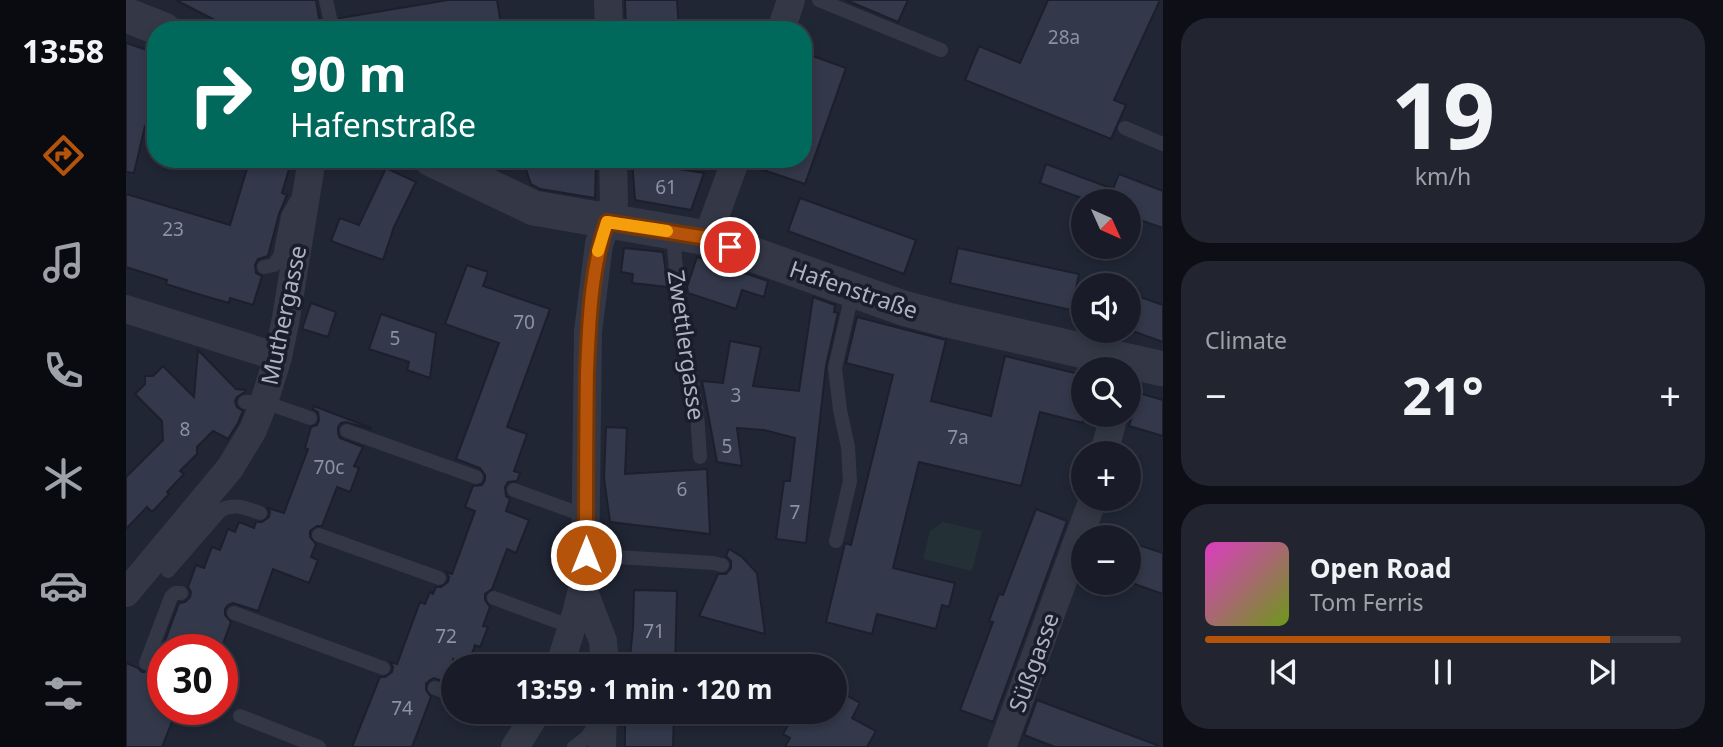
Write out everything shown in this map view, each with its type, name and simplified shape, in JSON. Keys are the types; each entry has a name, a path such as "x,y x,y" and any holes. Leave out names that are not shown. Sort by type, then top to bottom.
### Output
{"street":[{"path":"608,0 609,21"},
{"path":"784,21 791,0"},
{"path":"126,15 147,23"},
{"name":"Hafenstraße","path":"450,168 534,208 707,238 903,308 1095,357"},
{"path":"563,654 583,589 586,555 588,331 599,244 614,202 613,168"},
{"path":"707,238 733,168"},
{"name":"Muthergasse","path":"126,593 230,468 253,430 255,402 278,357 310,172"},
{"path":"126,309 278,357"},
{"name":"Hafenstraße","path":"1141,367 1163,369"},
{"name":"Süßgasse","path":"1002,747 1089,511"},
{"path":"583,589 603,641 604,654"},
{"path":"515,747 530,724"},
{"path":"602,747 603,724"}],"lane":[{"path":"326,0 331,21"},
{"path":"819,0 940,50"},
{"path":"1125,128 1163,144"},
{"path":"264,267 274,265 279,256 288,216 310,172"},
{"name":"Zwettlergasse","path":"673,232 678,295 697,414 700,457"},
{"path":"836,541 850,481 848,447 835,368 853,290"},
{"path":"255,402 310,418"},
{"path":"347,431 476,477"},
{"path":"513,490 586,516"},
{"path":"167,571 221,510 239,506 260,513"},
{"path":"319,535 439,578"},
{"path":"586,555 722,565"},
{"path":"146,663 171,597 175,593 181,593"},
{"path":"494,598 572,627"},
{"path":"234,613 383,668"},
{"path":"435,688 441,690"},
{"path":"240,716 319,747"},
{"path":"574,747 586,738 596,724"}],"shaded area":[{"path":"943,522 982,531 972,571 923,559 930,531"}],"building":[{"path":"176,0 316,0 320,21 217,21"},
{"path":"448,0 497,0 500,21 340,21 340,18"},
{"path":"625,0 677,0 678,21 626,21"},
{"path":"846,0 908,0 898,22"},
{"path":"1048,0 1160,0 1114,100 1126,105 1111,139 965,80 979,46 1020,63"},
{"path":"126,43 147,50 147,127 145,126 134,173 126,172"},
{"path":"812,56 846,68 812,164"},
{"path":"1046,164 1113,189 1071,189 1071,194 1040,183"},
{"path":"247,168 289,168 282,193 287,195 268,256 258,259 255,265 256,273 262,276 253,305 230,298 229,303 201,295 166,284 167,280 126,267 126,194 230,225"},
{"path":"386,168 416,182 394,227 383,260 331,241 340,218 359,225"},
{"path":"525,168 596,168 595,198 540,189 531,184"},
{"path":"633,168 672,168 704,173 691,210 635,200"},
{"path":"757,168 811,168 805,184"},
{"path":"1119,174 1163,191 1163,228 1141,220 1141,189 1113,189"},
{"path":"800,198 916,240 904,274 788,231"},
{"path":"624,248 663,252 668,287 632,283 633,274 621,272"},
{"path":"958,248 1074,273 1071,273 1071,310 950,283"},
{"path":"697,257 768,281 764,297 742,290 736,309 688,293 687,287"},
{"path":"467,265 488,272 483,286 550,309 507,427 527,434 514,471 520,473 517,481 508,482 505,487 506,496 510,499 506,511 529,520 516,553 507,549 492,589 485,594 485,600 490,607 483,626 488,627 480,647 475,645 472,654 441,654 441,681 434,678 426,684 426,690 431,697 412,747 352,747 380,677 392,672 390,662 397,664 420,602 425,604 430,592 433,594 436,587 448,582 446,572 452,574 475,511 465,507 473,486 482,485 485,480 480,468 456,459 499,343 445,324"},
{"path":"813,297 835,305 834,312 838,313 826,366 806,543 776,539 784,481 790,481 795,438 764,430 737,428 742,466 717,462 702,381 723,383 730,341 761,347 753,386 799,391"},
{"path":"1141,297 1163,305 1163,342 1141,334"},
{"path":"311,303 336,312 328,337 302,329"},
{"path":"381,314 436,333 430,378 407,370 409,362 369,349"},
{"path":"857,317 946,340 931,401 991,416 1005,356 1071,372 1071,420 1040,412 1021,486 919,462 893,568 955,583 949,607 942,605 936,629 877,614 872,634 826,622 845,543 851,545 893,375 846,363"},
{"path":"198,350 236,389 245,390 235,401 237,407 243,411 228,439 213,431 197,447 197,454 180,471 184,474 167,492 169,494 152,512 147,507 126,529 126,477 163,440 162,421 135,394 145,384 145,376 153,376 163,366 194,397"},
{"path":"1141,394 1163,400 1163,436 1132,427 1141,427"},
{"path":"314,406 371,428 346,422 338,427 340,438 363,447 354,466 359,468 350,492 337,487 322,526 310,531 310,537 316,544 311,557 318,560 309,583 273,569 258,611 233,603 225,609 225,615 231,622 227,634 168,634 179,603 190,597 188,587 196,565 204,568 212,547 220,550 228,529 235,532 239,522 254,528 256,522 262,522 269,517 268,508 284,513 308,449 305,448 311,427 317,425 319,420 318,412 313,409"},
{"path":"606,427 627,428 625,474 707,469 710,534 610,522 604,478"},
{"path":"1036,509 1067,521 993,722 960,710 993,622 989,621 999,594 1003,595"},
{"path":"1141,546 1163,553 1163,594 1141,586"},
{"path":"729,549 742,557 757,573 765,634 699,616 718,574 726,574 731,568 731,561 726,556"},
{"path":"634,590 677,591 675,654 630,654"},
{"path":"126,663 147,672 147,725 171,725 162,747 126,747"},
{"path":"847,696 860,703 852,718 876,731 867,747 785,747 790,738 783,734 789,724 847,724"},
{"path":"1037,700 1157,745 1055,747 1024,735"},
{"path":"625,724 674,724 673,747 625,747"}],"slow traffic":[{"path":"598,251 607,222 667,231"}],"route":[{"path":"586,555 588,331 599,244 607,222 707,238 730,247"}]}
